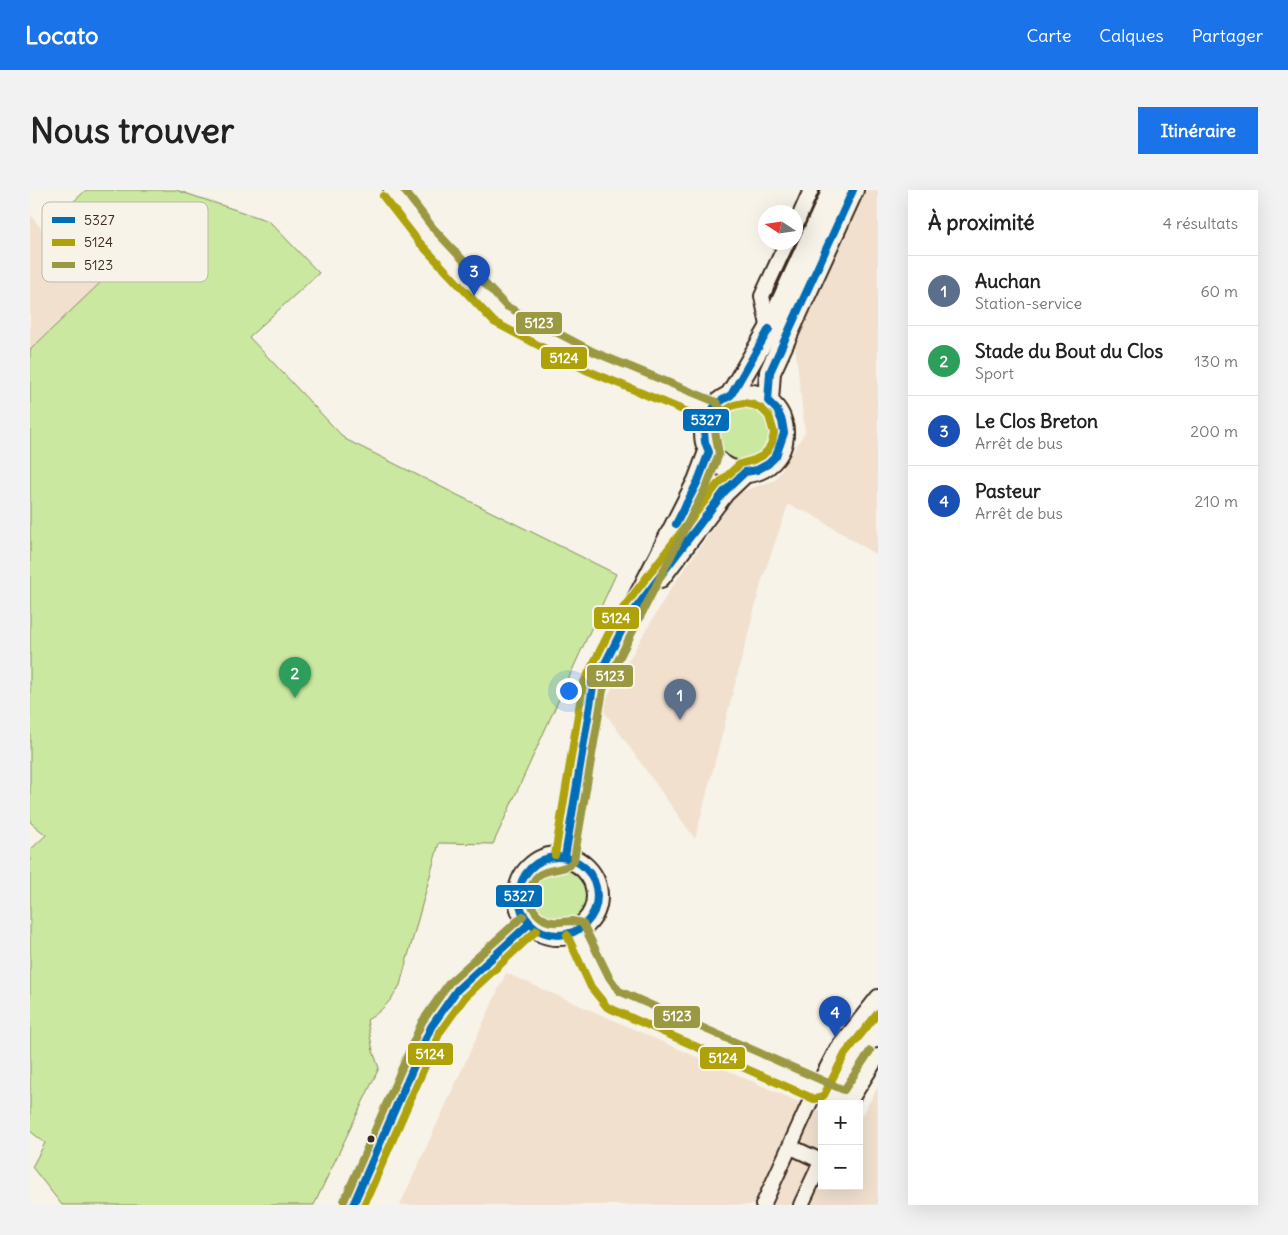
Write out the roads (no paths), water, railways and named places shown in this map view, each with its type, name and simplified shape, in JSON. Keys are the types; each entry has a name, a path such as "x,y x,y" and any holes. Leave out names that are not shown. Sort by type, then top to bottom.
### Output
{"street":[{"path":"392,190 425,234 500,314 590,361 711,411"},
{"path":"803,208 811,190"},
{"path":"731,395 769,330 833,190"},
{"path":"768,401 770,372 853,190"},
{"path":"769,330 762,296 783,250"},
{"path":"744,393 757,395 768,401 777,410 782,421 784,433 782,445 776,456 768,464 757,470 736,472 721,465 709,452 705,442 706,420 711,411 723,399 731,395 744,393"},
{"path":"564,856 593,687 698,481 709,452"},
{"path":"627,620 724,492 745,472"},
{"path":"553,856 564,856 576,860 586,868 593,877 598,899 596,909 591,918 576,931 564,935 551,934 540,930 530,923 524,915 520,905 520,885 532,866 553,856"},
{"path":"353,1205 431,1027 457,990 530,923"},
{"path":"576,931 600,982 614,999 841,1100"},
{"path":"763,1205 816,1089 837,1049 878,997"},
{"path":"850,1100 878,1056"},
{"path":"790,1147 818,1158"},
{"path":"801,1205 818,1169"}],"place":[{"name":"Le Clos Breton","path":"474,296"},
{"name":"Stade du Bout du Clos","path":"295,698"},
{"name":"Auchan","path":"680,720"},
{"name":"Pasteur","path":"835,1037"}]}
